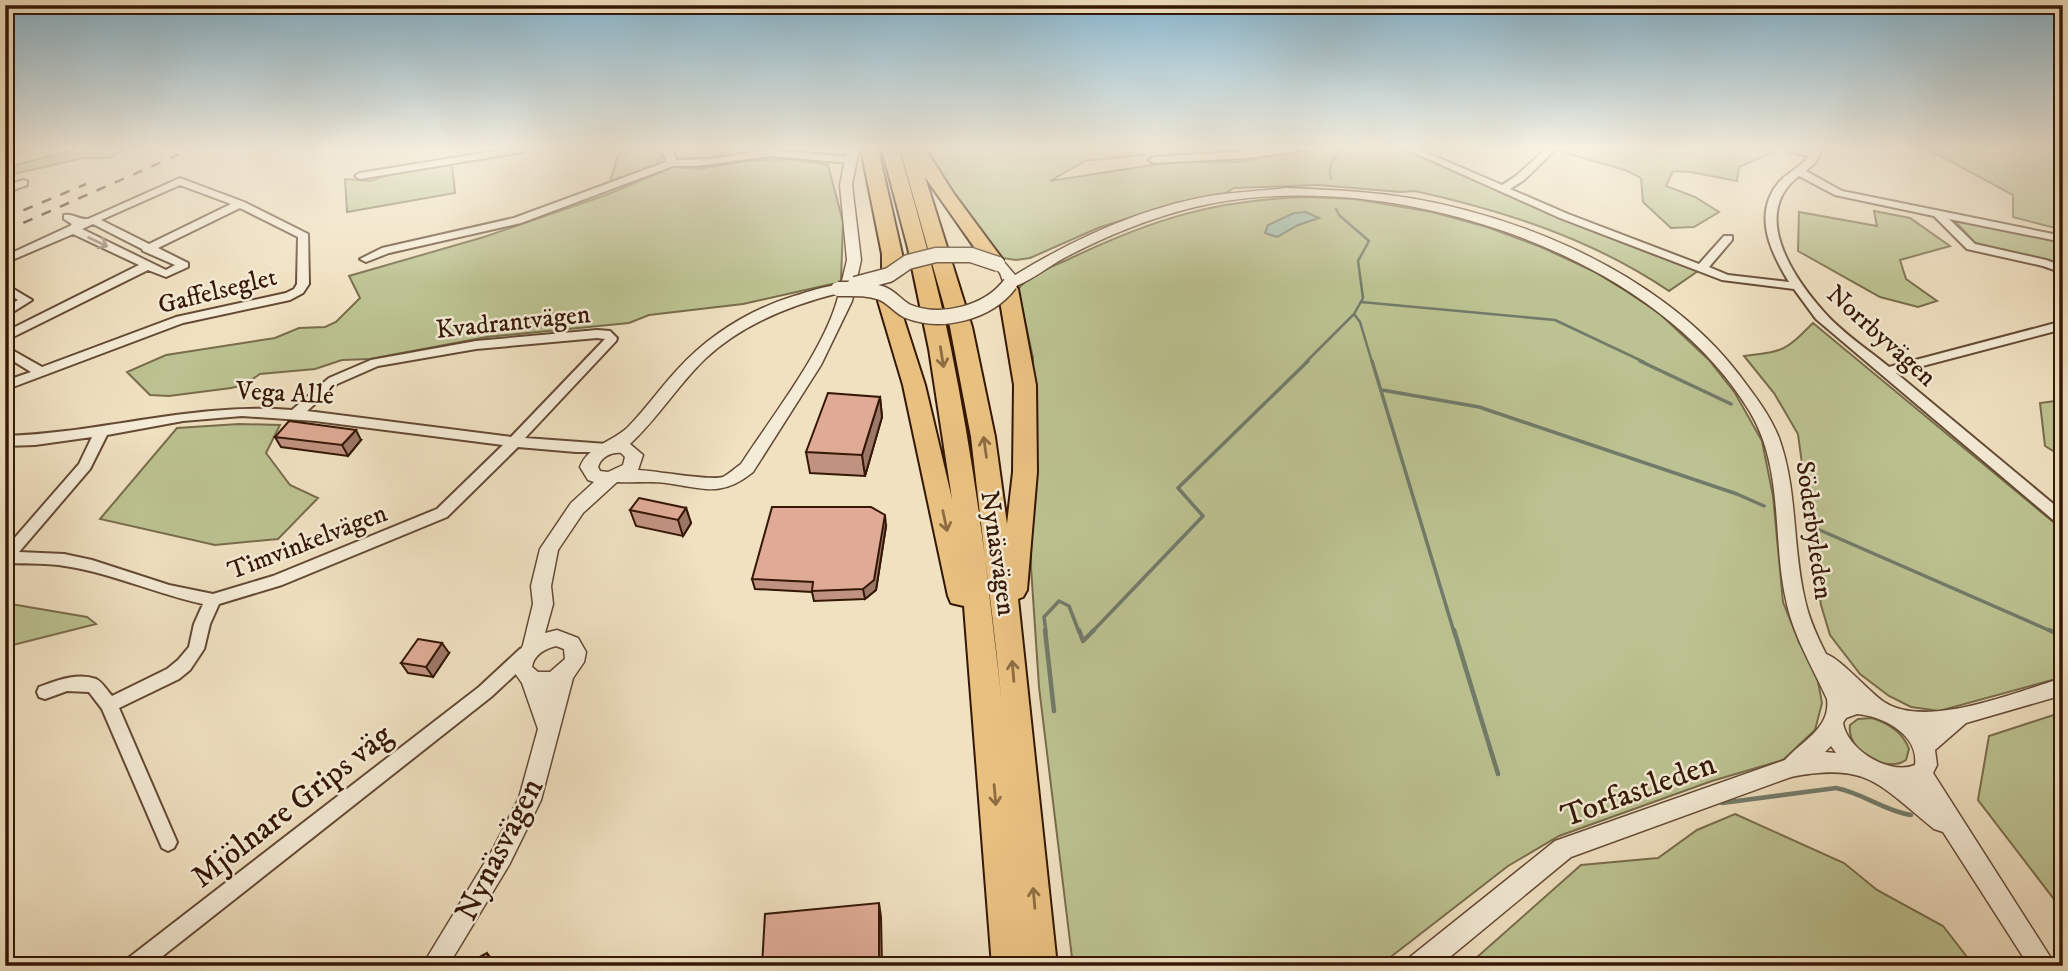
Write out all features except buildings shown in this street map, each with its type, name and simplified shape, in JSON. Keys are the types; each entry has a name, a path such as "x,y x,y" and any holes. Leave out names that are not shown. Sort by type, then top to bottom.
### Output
{"highway":[{"path":"882,194 891,267"},
{"name":"Nynäsvägen","path":"891,194 937,330 967,520 989,727 1009,966"},
{"name":"Nynäsvägen","path":"921,194 961,327 983,437 1010,636 1040,966"},
{"path":"945,194 996,262"},
{"path":"1009,286 1025,385 1025,472 1010,636"},
{"path":"887,298 914,385 989,727"}],"street":[{"name":"Gaffelseglet","path":"94,221 151,194"},
{"name":"Gaffelseglet","path":"5,386 180,320 290,296 299,291 303,285 304,236 215,194"},
{"path":"366,259 386,250 527,218 589,194"},
{"path":"589,469 594,476 664,477 713,485 740,476 813,365 833,329 851,275 854,246 847,194"},
{"name":"Söderbyleden","path":"838,289 867,289 911,312 945,316 983,307 998,299 1009,286 1053,257 1104,234 1163,212 1225,198 1269,194"},
{"name":"Söderbyleden","path":"1338,194 1368,196 1460,213 1510,228 1578,257 1620,279 1697,337 1730,372 1757,410 1779,464 1784,486 1794,596 1812,646 1837,699 1836,718"},
{"path":"1514,194 1726,278 1797,286"},
{"name":"Norrbyvägen","path":"1778,194 1770,208 1775,246 1797,286 1821,316 2063,520"},
{"path":"1850,194 2063,239"},
{"path":"130,257 240,204"},
{"path":"1936,212 1971,247 2046,263 2063,270"},
{"path":"5,260 74,223 94,221 184,265 166,274 130,257 74,223"},
{"path":"1701,269 1728,238"},
{"name":"Söderbyleden","path":"838,289 891,267 936,254 971,255 996,262 1021,264 1053,257"},
{"path":"996,262 1007,272 1009,286"},
{"path":"5,337 148,265"},
{"path":"887,298 883,286 891,267"},
{"path":"5,287 26,300 6,312"},
{"path":"577,508 594,456 611,448 646,421 685,370 711,345 760,315 838,289"},
{"path":"1886,372 2063,325"},
{"name":"Kvadrantvägen","path":"296,414 333,381 375,363 496,342 597,334 606,334 611,338 516,441"},
{"path":"5,351 42,373"},
{"name":"Vega Allé","path":"5,442 102,431 211,414 296,414 562,447 611,448"},
{"path":"543,604 577,653 576,661 564,674 549,681 528,678 522,669 543,604 541,586 549,549 577,508 614,477 631,468 646,421"},
{"path":"6,558 85,466 102,431"},
{"name":"Timvinkelvägen","path":"6,558 64,560 92,566 169,591 213,600 277,581 442,513 516,441"},
{"name":"Vega Allé","path":"562,447 589,469"},
{"path":"611,448 625,448 664,477"},
{"path":"109,705 173,674 184,665 196,649 202,624 213,600"},
{"path":"529,651 548,640 566,640"},
{"name":"Söderbyleden","path":"1812,646 1837,675 1879,709"},
{"name":"Mjölnare Grips väg","path":"134,966 485,692 529,651"},
{"name":"Nynäsvägen","path":"434,966 501,857 530,800 542,764 548,727 564,674"},
{"name":"Mjölnare Grips väg","path":"485,692 528,678"},
{"name":"Nynäsvägen","path":"528,678 548,727"},
{"path":"45,692 67,684 93,685 109,705 168,842"},
{"path":"1900,719 1920,721 1959,717 2063,686"},
{"path":"1885,776 1912,777 1921,773 1926,766 1925,746 1919,736 1900,719 1879,709 1856,705 1836,718 1844,750 1862,765 1885,776 1960,839"},
{"path":"1925,746 1959,717"},
{"name":"Torfastleden","path":"1791,767 1821,742 1836,718"},
{"name":"Torfastleden","path":"1419,966 1563,849 1791,767 1822,761 1862,765"},
{"path":"1921,773 1960,839 2044,966"}],"green space":[{"path":"346,194 448,194 347,212"},
{"path":"836,194 843,222 841,282 743,304 649,315 629,323 487,337 370,359 342,360 315,369 260,374 244,385 231,388 169,396 150,395 127,372 166,355 275,338 299,328 325,327 336,322 360,298 349,276 484,237 606,195"},
{"path":"955,194 1220,194 1172,204 1098,228 1030,258 1016,260 1003,258 976,226"},
{"path":"1428,194 1507,194 1580,226 1698,271 1669,291 1579,242 1482,208"},
{"path":"1642,194 1688,194 1719,212 1694,227 1671,228 1643,202"},
{"path":"2063,194 2063,230 2013,217 2013,195"},
{"path":"1307,197 1355,199 1432,212 1487,227 1541,247 1595,272 1659,313 1709,360 1735,393 1762,441 1773,496 1783,602 1799,642 1817,676 1822,703 1815,730 1783,760 1712,781 1559,836 1508,866 1379,966 1073,966 1039,687 1031,567 1033,358 1018,289 1029,279 1049,268 1100,245 1185,214 1242,202"},
{"path":"1874,211 1910,218 1950,246 1900,260 1906,279 1937,301 1918,307 1880,297 1798,251 1799,212 1877,226"},
{"path":"1954,220 2063,241 2063,265 1975,243"},
{"path":"1813,323 2063,530 2063,677 1939,711 1911,707 1889,696 1860,674 1830,635 1821,605 1798,434 1774,393 1744,356 1783,349"},
{"path":"2063,400 2063,457 2045,446 2040,403"},
{"path":"239,424 280,425 266,453 290,485 318,498 278,539 215,545 100,519 177,428"},
{"path":"5,603 87,617 96,624 5,647"},
{"path":"2063,712 2063,911 1978,800 1989,736"},
{"path":"1872,718 1899,733 1909,749 1906,760 1898,764 1878,762 1869,758 1854,743 1850,735 1850,725 1858,719"},
{"path":"1735,814 1844,863 1877,890 1943,926 1974,966 1467,966 1581,865 1658,858 1697,830"}],"shaded area":[{"path":"1306,212 1319,218 1298,225 1277,237 1265,233 1268,225 1294,213"}],"waterway":[{"path":"1336,209 1339,215 1369,241 1358,261 1363,298 1354,314"},
{"path":"1361,302 1555,320 1644,362"},
{"path":"1306,362 1354,314"},
{"path":"1354,314 1360,322 1372,362"},
{"path":"1092,632 1203,516 1178,488 1308,361"},
{"path":"1372,361 1454,632"},
{"path":"1640,361 1731,404"},
{"path":"1382,390 1479,407 1737,494 1764,506"},
{"path":"1815,528 2053,632"},
{"path":"1046,632 1044,617 1059,601 1069,606 1079,632"},
{"path":"1045,630 1054,711"},
{"path":"1079,630 1083,641 1092,632"},
{"path":"1454,630 1498,774"},
{"path":"2049,630 2063,636"},
{"path":"1722,803 1836,788 1911,815"}],"railway":[{"path":"5,218 61,194"},
{"path":"5,231 88,194"}]}
